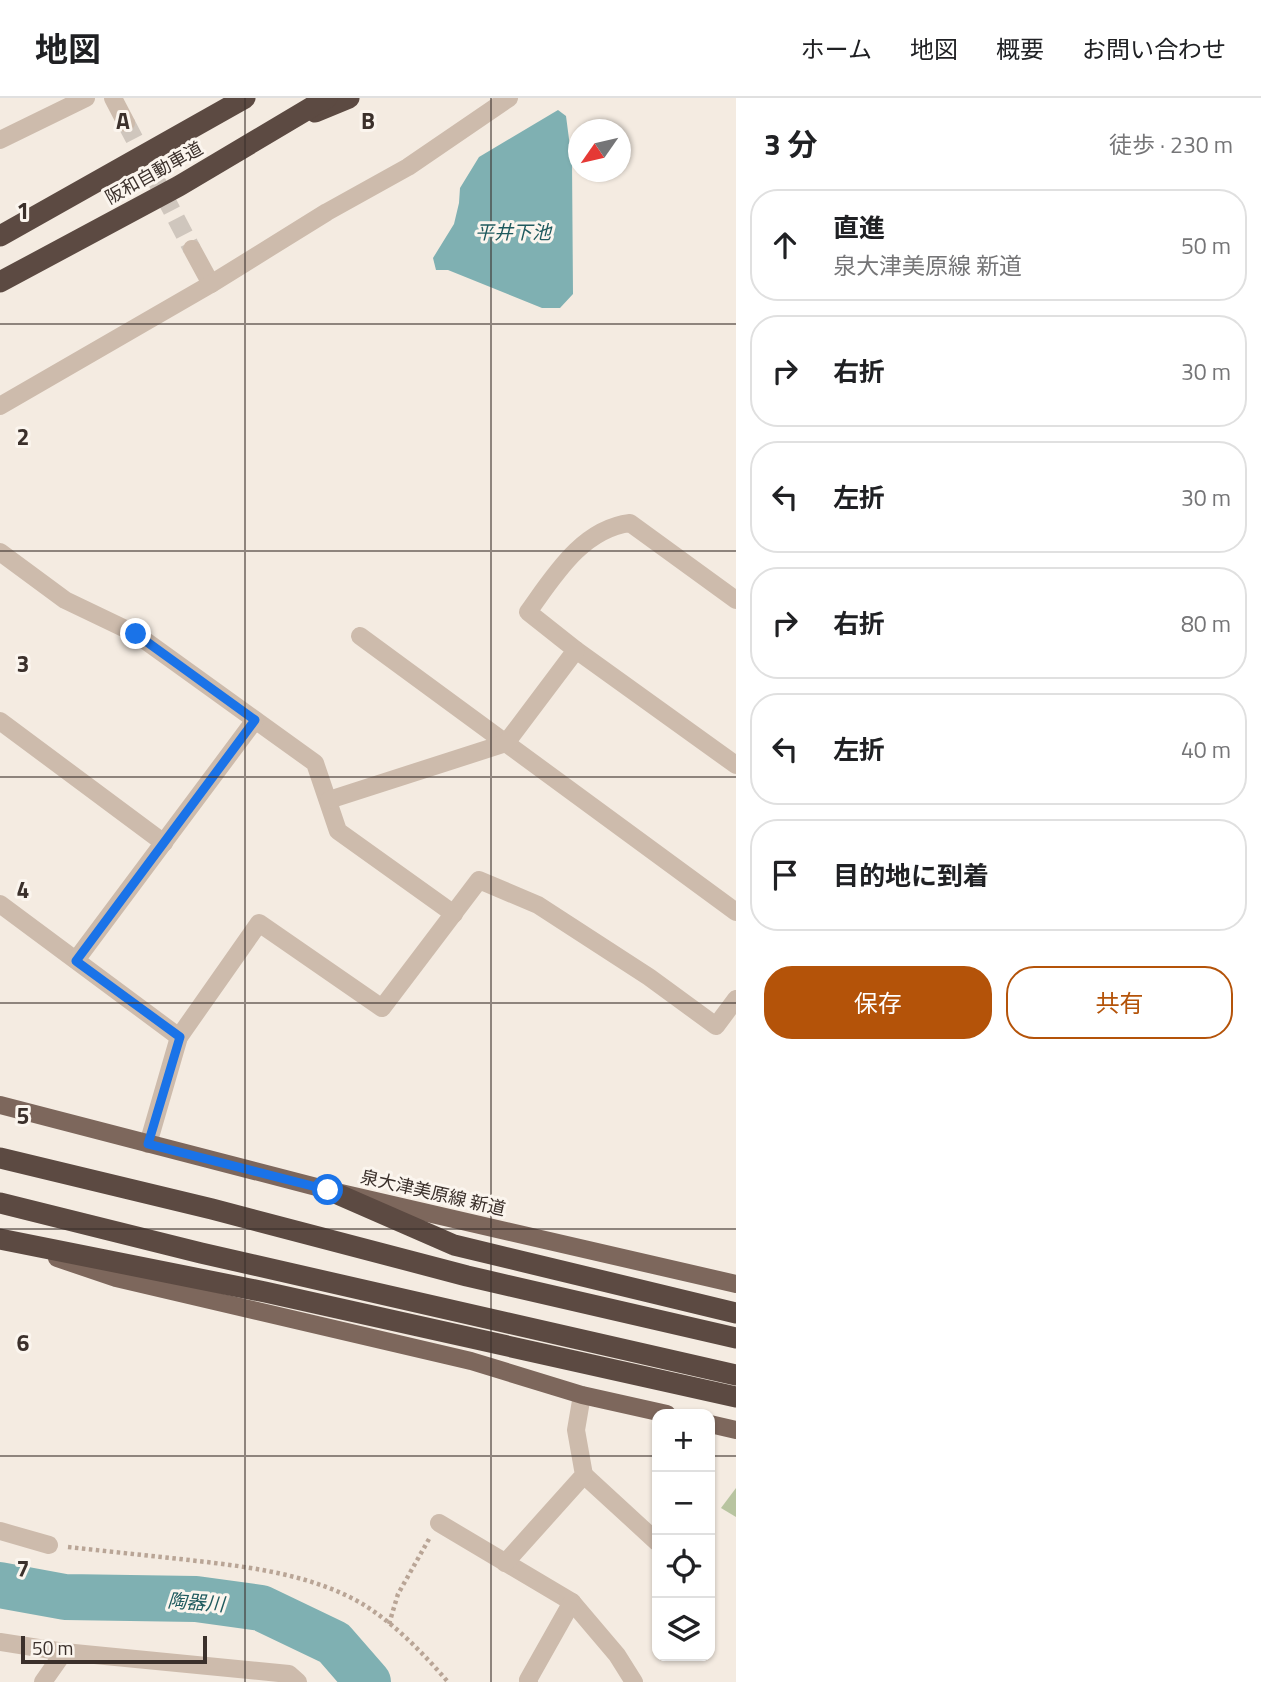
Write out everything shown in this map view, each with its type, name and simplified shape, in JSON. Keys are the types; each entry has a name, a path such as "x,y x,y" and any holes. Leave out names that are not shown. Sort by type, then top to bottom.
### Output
{"highway":[{"name":"阪和自動車道","path":"0,236 245,98"},
{"name":"阪和自動車道","path":"0,282 179,186 327,98"},
{"path":"290,122 349,98"},
{"path":"0,1158 212,1209 467,1276 736,1338"},
{"path":"328,1190 454,1245 736,1314"},
{"path":"0,1203 201,1253 736,1375"},
{"path":"0,1239 265,1292 736,1397"}],"main road":[{"name":"泉大津美原線 新道","path":"0,1105 328,1190 736,1284"},
{"path":"0,1239 116,1278 471,1361 582,1395 652,1411"},
{"path":"715,1425 736,1430"}],"street":[{"path":"0,140 86,98"},
{"path":"113,98 126,123"},
{"path":"0,407 211,284 327,212 408,167 509,98"},
{"path":"192,249 211,284"},
{"path":"736,600 630,523 612,525 568,557 528,612 576,650 736,765"},
{"path":"0,552 65,600 136,634 314,763 338,831 454,914"},
{"path":"360,636 736,912"},
{"path":"329,800 506,743 576,650"},
{"path":"76,961 255,720"},
{"path":"0,721 164,843"},
{"path":"148,1144 180,1037 259,923 382,1008 479,880 538,905 649,976 716,1026 736,999"},
{"path":"0,904 180,1037"},
{"path":"582,1395 576,1430 584,1475 652,1537"},
{"path":"505,1563 584,1475"},
{"path":"439,1523 572,1602 617,1655 634,1682"},
{"path":"0,1531 50,1545"},
{"path":"529,1682 572,1602"},
{"path":"0,1642 64,1652 289,1674 298,1682"},
{"path":"43,1682 64,1652"}],"path":[{"path":"389,1624 398,1594 439,1523"},
{"path":"50,1545 255,1567 310,1582 360,1603 389,1624 448,1682"}],"green space":[{"path":"736,1488 736,1517 721,1508"}],"water":[{"name":"平井下池","path":"558,110 566,116 568,182 572,182 573,294 560,308 542,308 448,270 436,270 433,258 454,224 460,188 479,157"}],"waterway":[{"name":"陶器川","path":"0,1585 65,1597 196,1599 261,1608 334,1643 368,1682"}],"tunnel":[{"path":"126,123 192,249"}],"route":[{"path":"136,634 255,720 76,961 180,1037 148,1144 328,1190"}]}
